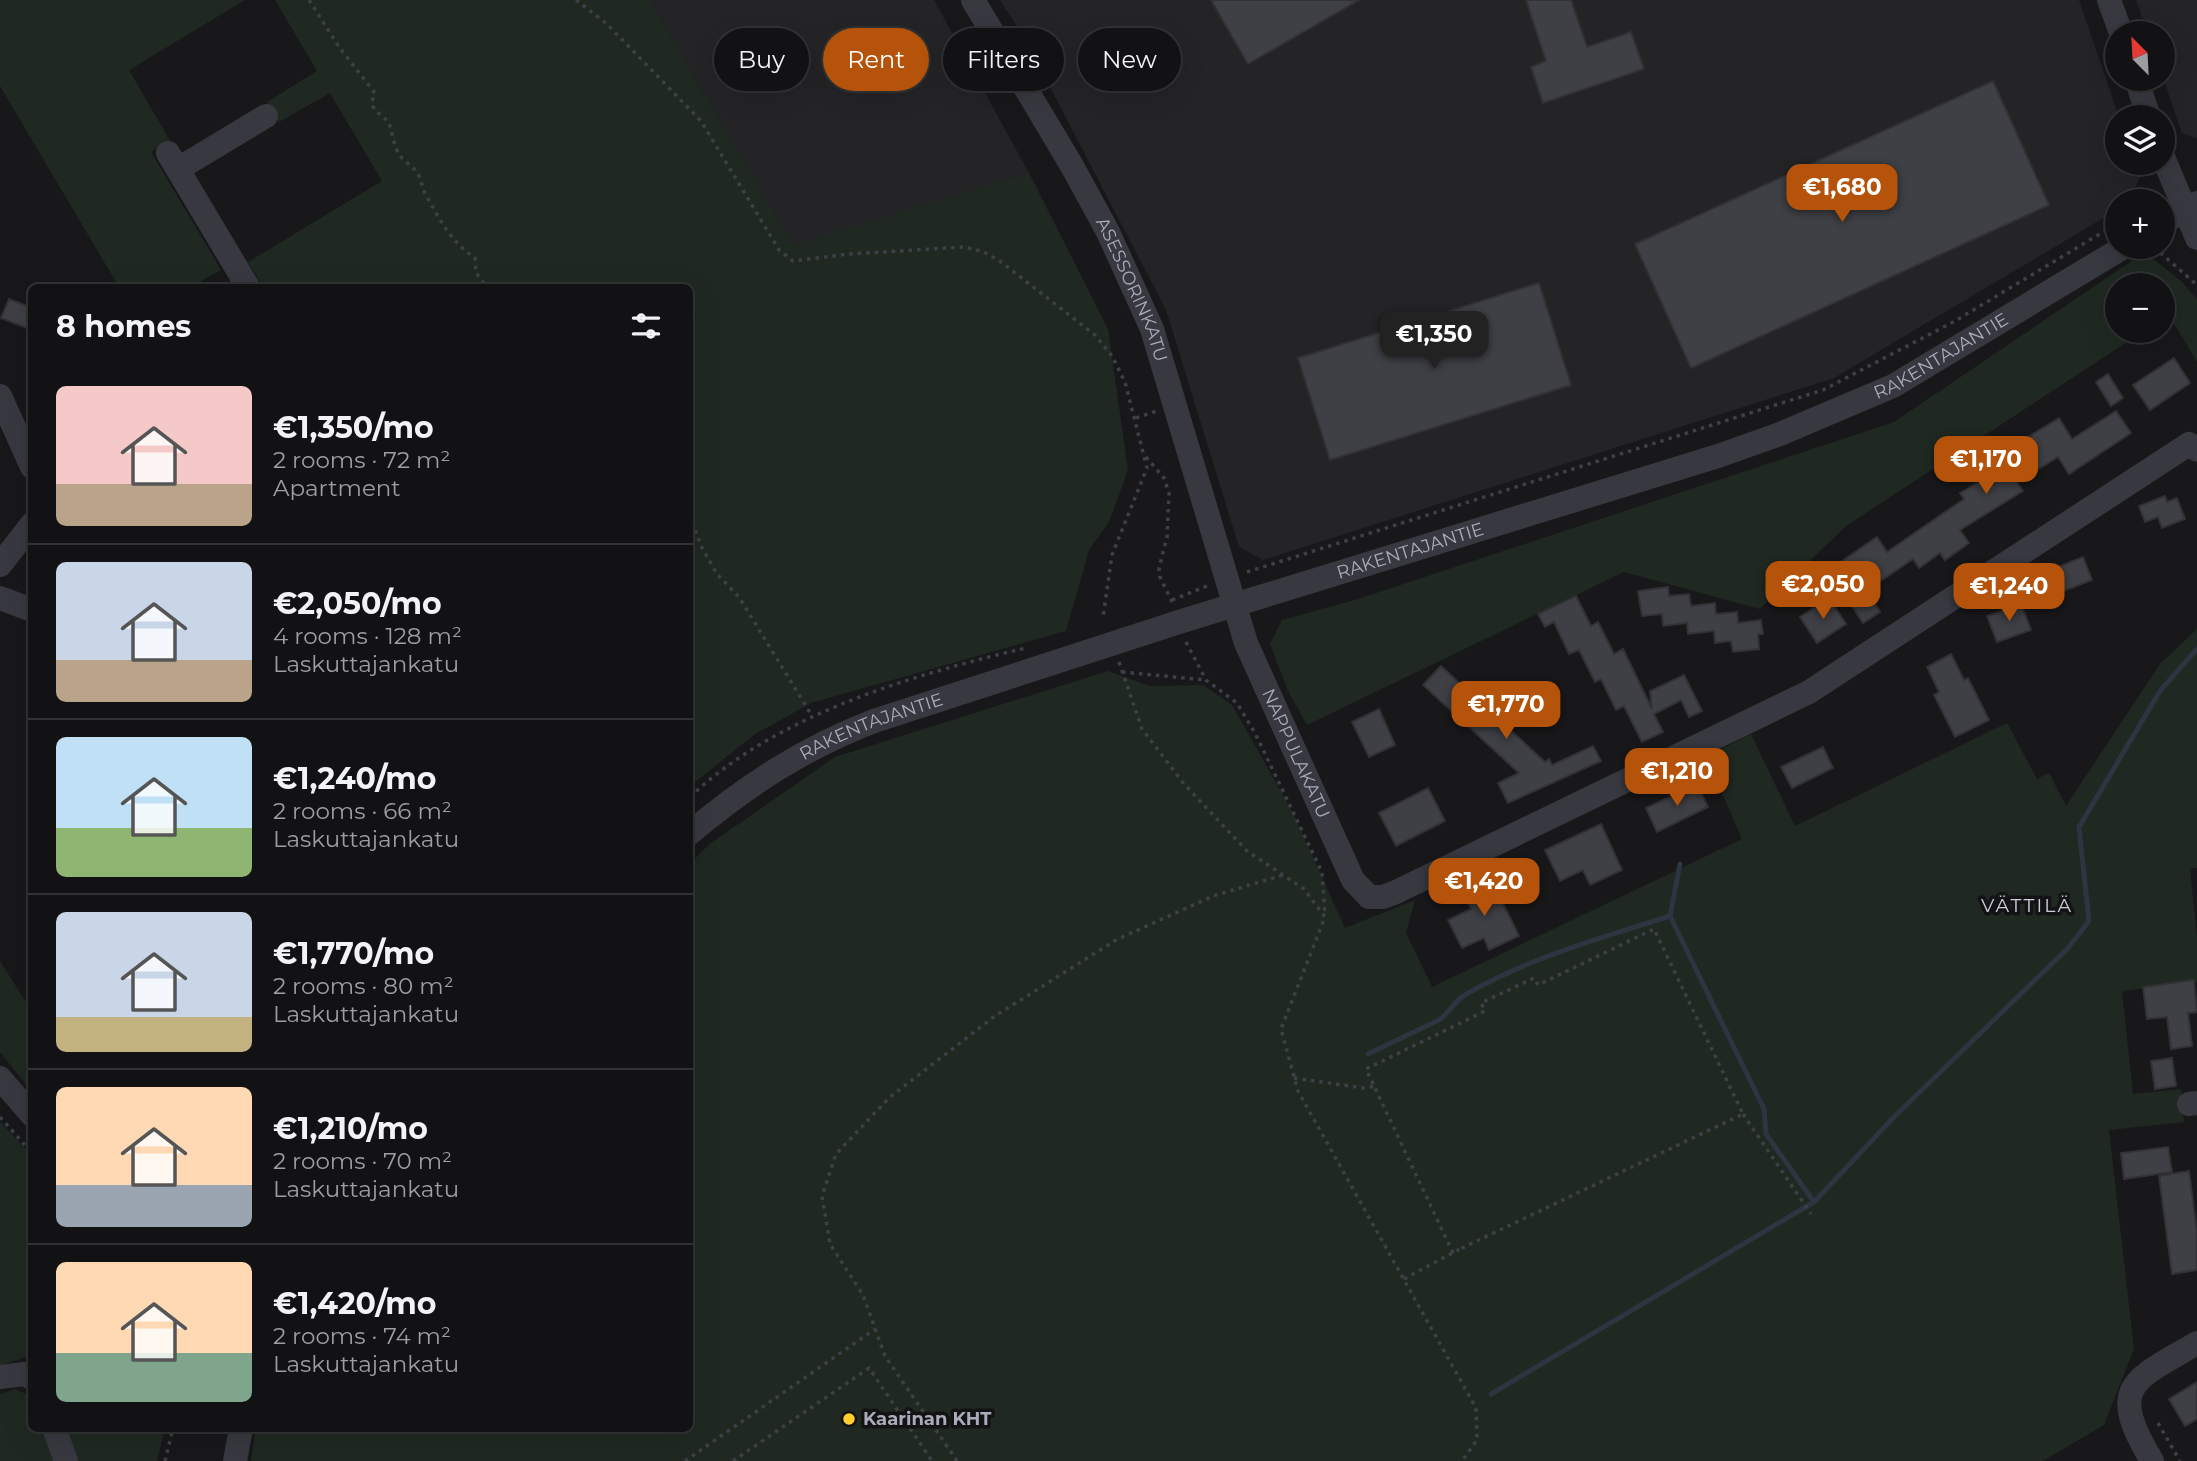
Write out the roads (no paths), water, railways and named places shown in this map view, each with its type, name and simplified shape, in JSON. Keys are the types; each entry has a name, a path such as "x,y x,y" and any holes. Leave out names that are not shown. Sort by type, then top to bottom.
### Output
{"street":[{"name":"ASESSORINKATU","path":"973,0 1108,232 1152,329 1234,604"},
{"path":"2109,0 2117,21"},
{"path":"246,284 173,161 266,116"},
{"path":"2173,175 2191,207 2197,238"},
{"path":"2175,216 2191,207"},
{"name":"RAKENTAJANTIE","path":"693,831 779,765 837,735 1234,604 1718,456 1818,419 1893,386 2105,258"},
{"path":"0,396 28,458"},
{"name":"NAPPULAKATU","path":"1234,604 1246,643 1353,880 1369,897 1383,897 1809,692 2193,447"},
{"path":"0,565 28,529"},
{"path":"0,598 28,608"},
{"path":"0,1078 28,1110"},
{"path":"2152,1461 2145,1425 2128,1406 2138,1380 2197,1343"},
{"path":"0,1377 15,1373 28,1377"},
{"path":"55,1432 66,1461"},
{"path":"235,1461 240,1432"}],"waterway":[{"path":"1491,1394 1814,1202 1893,1118 2068,948 2089,921 2079,827 2160,691 2197,649"},
{"path":"1680,864 1670,916 1764,1109 1766,1134 1814,1202"},
{"path":"1368,1054 1439,1020 1465,995 1514,970 1565,950 1670,916"}],"place":[{"name":"Kaarinan KHT","path":"849,1419"}],"district":[{"name":"VÄTTILÄ","path":"2027,905"}]}
